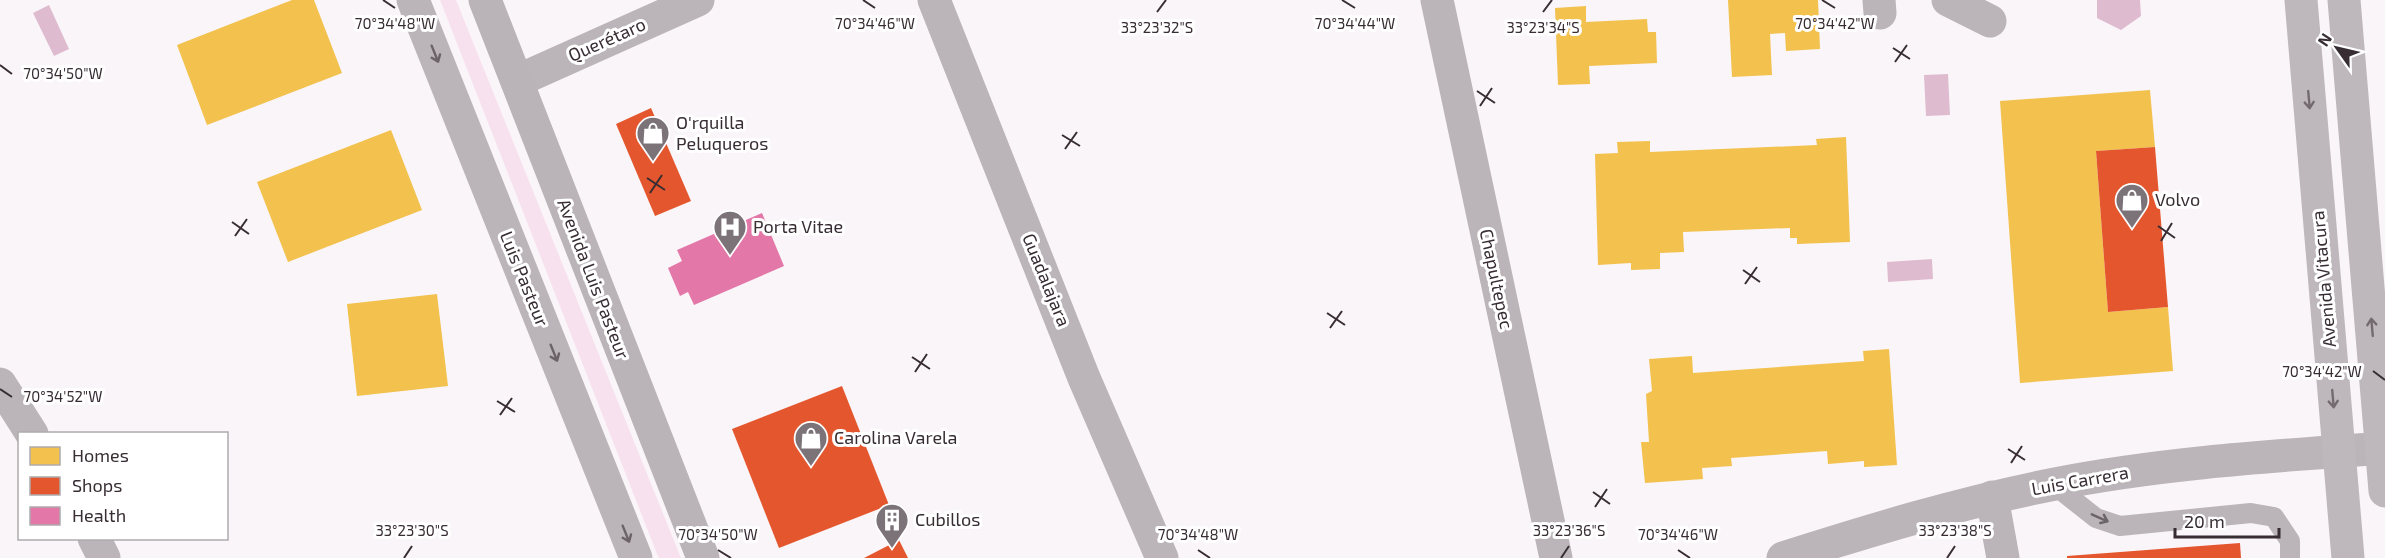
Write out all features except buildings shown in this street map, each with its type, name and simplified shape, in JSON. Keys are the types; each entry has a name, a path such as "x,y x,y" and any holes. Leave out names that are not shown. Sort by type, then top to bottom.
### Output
{"main road":[{"name":"Avenida Luis Pasteur","path":"485,0 703,558"},
{"name":"Avenida Vitacura","path":"2301,0 2348,558"},
{"path":"2344,0 2384,448 2385,491"}],"street":[{"name":"Luis Pasteur","path":"413,0 636,558"},
{"name":"Querétaro","path":"517,81 698,0"},
{"name":"Guadalajara","path":"934,0 1084,378 1162,558"},
{"name":"Chapultepec","path":"1437,0 1556,558"},
{"path":"1948,0 1990,21"},
{"path":"0,384 31,432"},
{"name":"Luis Carrera","path":"1783,558 1992,497 2053,484 2196,464 2384,448"},
{"path":"1992,497 2003,558"},
{"path":"95,540 104,558"}],"lane":[{"path":"2053,484 2096,518 2120,526 2251,513 2274,517 2290,541 2290,558"}],"shaded area":[{"path":"440,0 456,0 681,558 659,558 657,554"},
{"path":"2097,0 2140,0 2141,16 2121,30 2097,18"},
{"path":"49,5 69,49 54,56 33,13"},
{"path":"1948,74 1950,115 1926,116 1924,75"},
{"path":"1932,259 1933,279 1888,282 1887,262"}],"place":[{"name":"O'rquilla Peluqueros","path":"653,162"},
{"name":"Volvo","path":"2132,229"},
{"name":"Porta Vitae","path":"730,256"},
{"name":"Carolina Varela","path":"811,467"},
{"name":"Cubillos","path":"892,549"}]}
